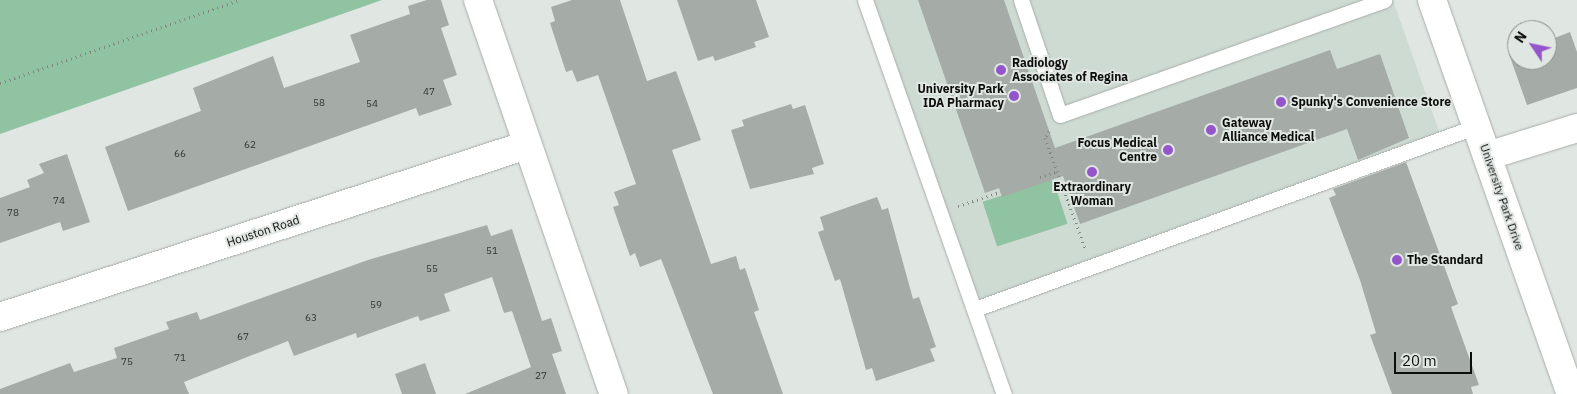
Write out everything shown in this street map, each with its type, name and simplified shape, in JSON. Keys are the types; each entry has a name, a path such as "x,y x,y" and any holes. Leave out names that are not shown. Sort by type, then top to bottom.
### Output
{"street":[{"path":"478,0 614,394"},
{"name":"University Park Drive","path":"1432,0 1571,394"},
{"path":"1487,156 1577,128"},
{"name":"Houston Road","path":"0,317 527,145"}],"lane":[{"path":"865,0 1004,394"},
{"path":"1021,0 1060,115 1351,6 1384,0"},
{"path":"975,309 1477,126"}],"path":[{"path":"0,83 240,0"},
{"path":"1060,115 1045,138 1092,266"},
{"path":"1040,177 1057,171"},
{"path":"941,212 1000,192"}],"shaded area":[{"path":"869,0 1393,0 1442,140 976,306"}],"green space":[{"path":"0,0 382,0 0,134"},
{"path":"1053,179 1068,224 997,247 983,202"}],"building":[{"path":"427,0 441,0 449,25 441,28 457,75 443,80 452,105 419,116 416,108 128,211 105,147 201,111 193,88 273,56 284,88 360,62 350,35 410,14 408,6"},
{"path":"572,0 620,0 647,81 676,71 701,140 672,150 711,264 736,256 740,270 745,268 759,310 754,312 783,394 713,394 661,259 640,267 635,253 630,256 613,207 619,205 614,192 636,184 598,75 577,82 572,70 566,72 550,23 555,21 551,7"},
{"path":"677,0 756,0 769,37 754,42 756,47 715,61 713,56 698,61"},
{"path":"918,0 1004,0 1055,148 1330,50 1337,69 1380,54 1409,138 1358,160 1347,129 1080,224 1063,176 1002,197 999,188 985,193"},
{"path":"1570,32 1577,52 1577,88 1527,105 1515,70 1557,70 1557,37"},
{"path":"791,104 793,109 805,105 824,164 812,168 814,174 750,189 731,130 744,126 742,120"},
{"path":"67,154 90,222 63,231 60,222 0,243 0,198 30,187 27,180 44,173 39,164"},
{"name":"The Standard","path":"1406,162 1458,304 1451,307 1479,385 1471,387 1473,394 1392,394 1370,335 1376,333 1360,280 1329,198 1336,195 1333,189"},
{"path":"877,197 882,210 888,208 913,299 919,297 936,347 930,349 935,361 876,381 872,368 866,370 840,279 835,281 818,232 824,230 820,217"},
{"path":"487,225 491,236 512,229 542,321 551,318 562,351 552,354 566,394 465,394 531,367 512,311 504,313 492,277 444,294 450,311 420,321 418,316 357,338 356,333 294,356 288,341 184,382 189,394 0,394 0,389 70,363 74,372 117,358 114,348 169,329 166,322 197,312 200,320 368,260"},
{"path":"425,363 436,394 402,394 395,374"}],"place":[{"name":"Radiology Associates of Regina","path":"1001,70"},
{"name":"University Park IDA Pharmacy","path":"1014,96"},
{"name":"Spunky's Convenience Store","path":"1281,102"},
{"name":"Gateway Alliance Medical","path":"1211,130"},
{"name":"Focus Medical Centre","path":"1168,150"},
{"name":"Extraordinary Woman","path":"1092,172"},
{"name":"The Standard","path":"1397,260"}]}
